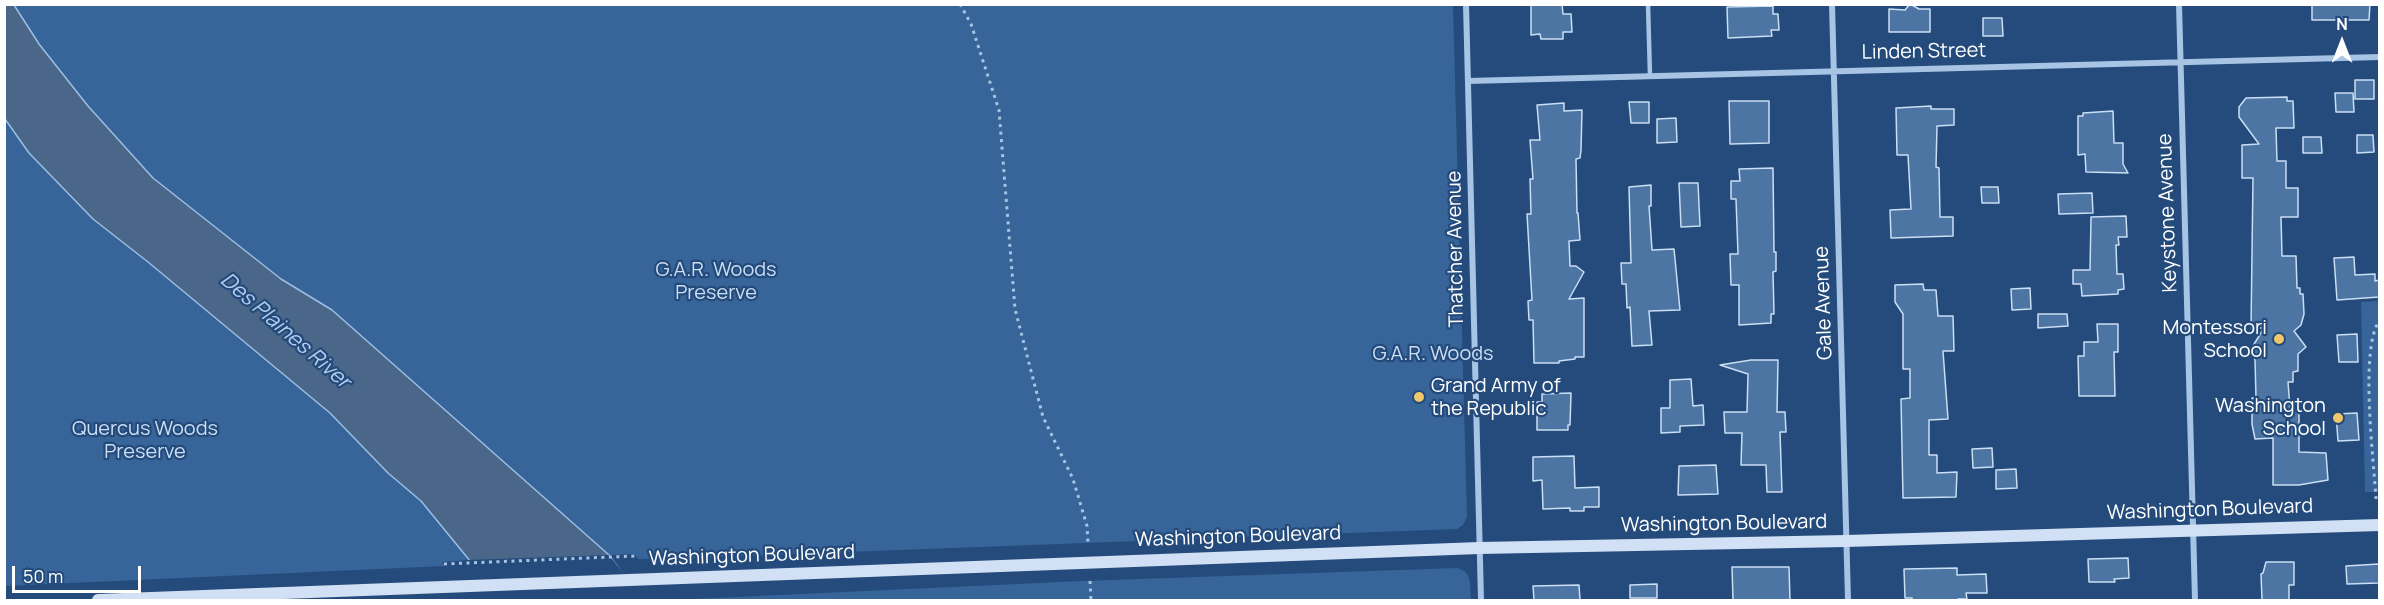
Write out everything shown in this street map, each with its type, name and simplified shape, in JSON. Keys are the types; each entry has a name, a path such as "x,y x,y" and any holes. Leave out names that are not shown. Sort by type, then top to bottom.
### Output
{"street":[{"name":"Thatcher Avenue","path":"1466,4 1481,600"},
{"name":"Gale Avenue","path":"1832,4 1848,600"},
{"name":"Keystone Avenue","path":"2179,4 2194,600"},
{"name":"Linden Street","path":"1468,81 2379,57"},
{"name":"Washington Boulevard","path":"98,600 1479,548 1846,541 2379,525"}],"lane":[{"path":"1648,4 1650,76"}],"path":[{"path":"960,4 971,24 999,110 1015,309 1043,417 1073,479 1087,526 1088,543"},
{"path":"2376,499 2369,369 2373,331 2379,320"},
{"path":"444,564 635,556"},
{"path":"1090,581 1091,600"}],"green space":[{"name":"G.A.R. Woods","path":"14,5 1453,5 1467,517 1463,525 1457,529 688,558 638,559 634,554 609,555 332,310 281,279 153,178 88,106 39,44"},
{"name":"Quercus Woods Preserve","path":"4,119 29,153 93,219 330,413 388,473 421,501 469,560 442,562 445,566 5,586"},
{"path":"2379,301 2379,492 2365,492 2361,302"},
{"path":"1457,568 1468,576 1471,600 671,600 1081,581"}],"water":[{"name":"Des Plaines River","path":"4,5 14,5 39,44 88,106 153,178 281,279 332,310 609,555 642,600 502,600 421,501 388,473 330,413 93,219 29,153 5,119"}],"pier":[{"path":"609,555 645,600 498,600 465,560"}],"building":[{"path":"1531,4 1562,4 1563,14 1571,14 1572,32 1563,32 1563,39 1541,39 1540,34 1531,35"},
{"path":"1910,4 1919,9 1930,9 1930,32 1889,32 1889,9 1905,10"},
{"path":"2312,4 2370,4 2369,20 2312,20"},
{"path":"1773,6 1773,14 1778,14 1779,30 1771,30 1772,36 1728,38 1727,7"},
{"path":"1983,18 2002,18 2003,36 1983,36"},
{"path":"2355,80 2374,80 2374,99 2355,99"},
{"path":"2335,93 2353,93 2354,112 2336,112"},
{"path":"2287,97 2287,101 2293,101 2294,128 2276,128 2277,161 2286,161 2286,188 2298,188 2298,217 2281,217 2282,256 2296,256 2297,288 2300,288 2300,294 2303,294 2304,314 2301,325 2294,331 2306,347 2298,354 2298,371 2293,372 2293,382 2288,382 2290,408 2299,408 2299,452 2326,453 2328,480 2299,485 2273,485 2273,438 2255,439 2252,424 2252,398 2256,398 2255,360 2251,349 2264,328 2251,328 2253,178 2242,178 2242,145 2259,144 2239,117 2239,107 2246,98"},
{"path":"1729,101 1769,101 1769,143 1730,144"},
{"path":"1629,102 1649,102 1649,123 1631,123"},
{"path":"1564,103 1564,111 1582,110 1581,150 1580,158 1576,159 1580,240 1569,241 1570,266 1576,266 1584,272 1569,299 1584,298 1584,357 1575,357 1575,359 1559,361 1559,363 1534,363 1533,320 1529,320 1528,301 1532,300 1527,214 1531,214 1530,179 1533,179 1530,140 1540,140 1537,105"},
{"path":"1931,106 1931,109 1954,109 1954,125 1937,126 1936,167 1939,168 1940,217 1953,217 1953,236 1891,238 1890,210 1911,209 1908,155 1897,155 1896,108"},
{"path":"2113,111 2114,143 2123,143 2123,164 2128,173 2086,172 2085,154 2078,155 2078,116 2083,116 2083,113"},
{"path":"1676,118 1677,142 1657,143 1657,119"},
{"path":"2357,135 2373,135 2374,152 2357,153"},
{"path":"2303,137 2321,137 2322,153 2303,153"},
{"path":"1773,168 1774,252 1776,252 1776,271 1773,272 1774,314 1771,314 1771,323 1739,325 1739,285 1731,285 1730,254 1738,254 1736,199 1731,199 1731,181 1740,181 1739,169"},
{"path":"1679,183 1698,183 1700,226 1681,227"},
{"path":"1651,185 1651,206 1649,206 1652,250 1674,249 1680,310 1649,311 1652,345 1632,346 1630,307 1627,308 1626,284 1622,284 1621,263 1631,263 1629,187"},
{"path":"1981,187 1998,187 1999,203 1982,203"},
{"path":"2092,193 2093,213 2059,214 2058,194"},
{"path":"2126,216 2127,237 2118,237 2119,245 2116,245 2117,274 2123,274 2124,289 2118,290 2118,294 2082,296 2081,284 2073,284 2073,270 2090,270 2091,217"},
{"path":"2354,257 2355,275 2375,274 2375,281 2379,280 2379,297 2337,300 2334,258"},
{"path":"1923,284 1924,290 1936,290 1938,316 1953,316 1954,351 1943,351 1948,419 1929,420 1929,455 1937,455 1937,473 1957,472 1956,497 1903,498 1901,399 1910,398 1910,369 1903,369 1903,314 1895,302 1895,285"},
{"path":"2030,288 2031,309 2012,310 2011,289"},
{"path":"2038,314 2067,314 2068,326 2038,328"},
{"path":"2097,324 2118,324 2118,352 2114,352 2115,396 2079,396 2078,356 2084,356 2084,342 2098,342"},
{"path":"2357,334 2358,362 2339,362 2337,335"},
{"path":"1751,360 1778,360 1777,412 1785,412 1786,432 1780,432 1782,492 1767,492 1766,465 1741,465 1742,433 1725,433 1724,412 1747,412 1748,374 1720,365"},
{"path":"1691,379 1693,406 1703,405 1704,425 1680,426 1680,432 1661,433 1661,408 1670,408 1670,380"},
{"path":"1571,393 1568,430 1537,430 1537,402 1542,402 1542,394"},
{"path":"2357,413 2359,440 2338,441 2336,414"},
{"path":"1992,448 1993,467 1973,468 1972,449"},
{"path":"1574,456 1575,488 1599,487 1599,507 1584,507 1584,511 1570,511 1570,508 1543,509 1542,480 1533,481 1533,457"},
{"path":"1716,465 1718,494 1678,495 1679,466"},
{"path":"2016,469 2017,488 1996,489 1996,470"},
{"path":"2128,558 2129,578 2114,579 2115,582 2089,582 2088,559"},
{"path":"2266,562 2294,562 2294,585 2289,585 2289,600 2262,600 2261,574"},
{"path":"2379,564 2379,583 2347,584 2346,566"},
{"path":"1732,567 1789,567 1790,600 1733,600"},
{"path":"1957,568 1957,575 1986,574 1987,593 1966,593 1967,599 1957,600 1905,598 1904,569"},
{"path":"1657,584 1657,598 1630,598 1630,585"},
{"path":"1579,585 1580,600 1534,600 1533,586"}],"place":[{"name":"Montessori School","path":"2279,339"},
{"name":"Grand Army of the Republic","path":"1419,397"},
{"name":"Washington School","path":"2338,418"}],"park label":[{"name":"G.A.R. Woods Preserve","path":"716,282"}]}
